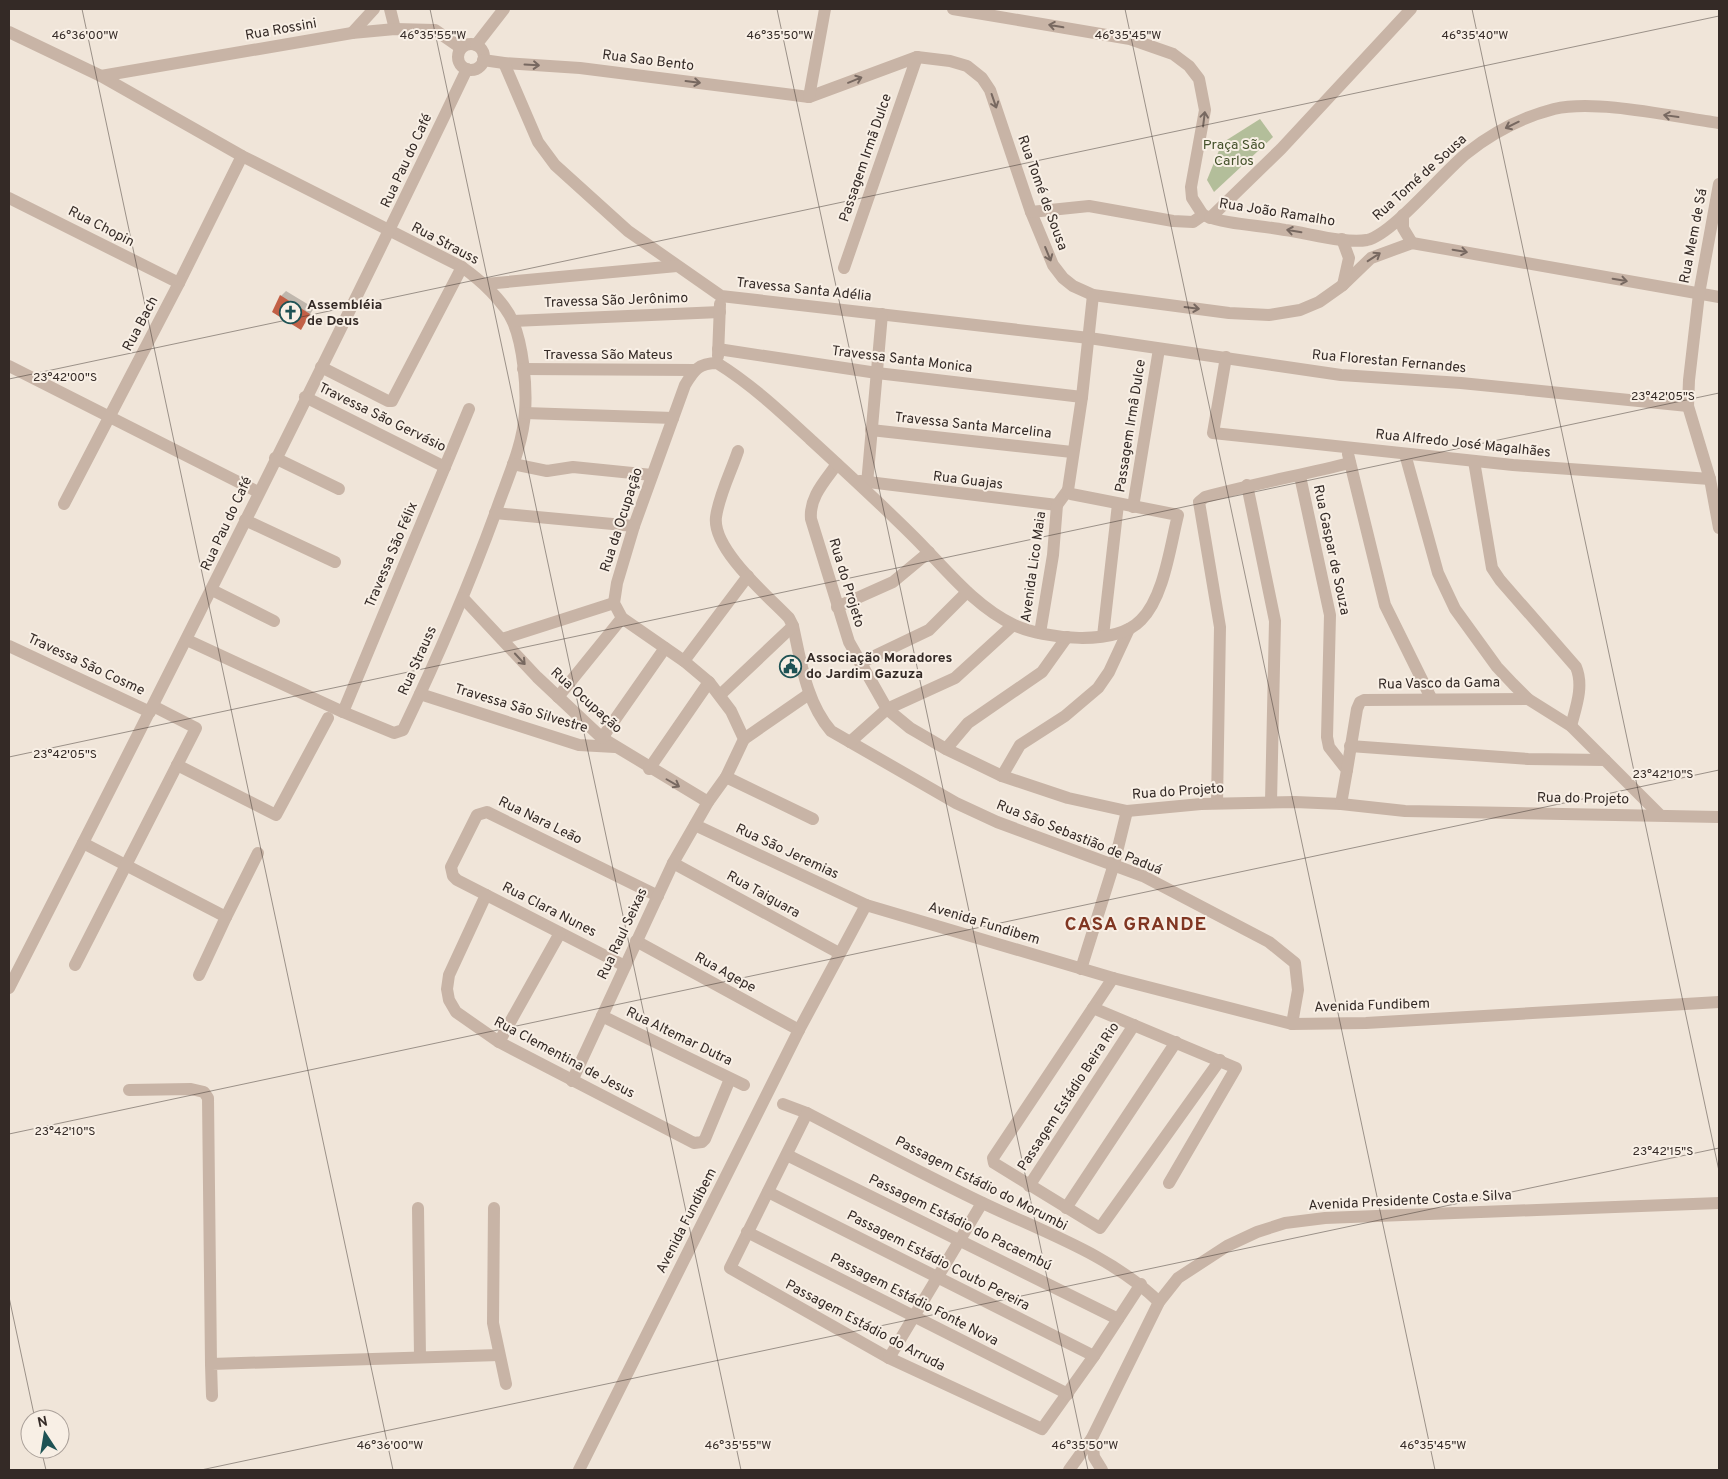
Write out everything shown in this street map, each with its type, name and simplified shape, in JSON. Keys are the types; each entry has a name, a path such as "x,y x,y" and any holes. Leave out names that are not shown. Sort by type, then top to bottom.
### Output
{"street":[{"path":"352,33 374,9"},
{"path":"390,9 395,29"},
{"path":"476,45 504,9"},
{"path":"809,97 825,9"},
{"path":"953,9 1130,39 1173,54 1189,66 1199,79 1205,110 1191,187 1192,198 1207,216 1281,148 1411,9"},
{"name":"Rua Rossini","path":"102,76 352,33 395,29 435,30 461,48"},
{"name":"Rua Strauss","path":"9,32 102,76 242,156 462,268 485,284 513,321 523,369 526,412 513,464 463,598 403,730 394,733 343,712"},
{"path":"468,44 476,45 482,51 483,60 475,69 467,69 458,60 461,48 468,44"},
{"name":"Rua Tomé de Sousa","path":"809,97 917,57 950,61 967,66 982,78 990,90 1031,212 1052,265 1073,286 1093,295 1228,313 1269,315 1300,310 1319,302 1343,285 1362,266 1378,254 1412,243"},
{"name":"Passagem Irmã Dulce","path":"844,268 917,57"},
{"name":"Rua Sao Bento","path":"483,60 580,68 809,97"},
{"name":"Travessa Santa Adélia","path":"504,63 534,134 555,165 628,231 721,296 1089,338"},
{"name":"Rua Pau do Café","path":"9,988 212,590 305,397 390,231 467,69"},
{"name":"Rua Tomé de Sousa","path":"1342,239 1361,240 1374,238 1403,216 1466,153 1522,120 1555,109 1602,107 1719,123"},
{"name":"Rua Bach","path":"64,504 179,284 242,156"},
{"name":"Rua Mem de Sá","path":"1719,184 1698,294 1688,406 1710,479 1719,528"},
{"name":"Rua Chopin","path":"9,198 179,284"},
{"name":"Rua João Ramalho","path":"1031,212 1089,206 1173,221 1192,222 1207,216 1342,239"},
{"path":"1403,216 1403,228 1412,243 1719,297"},
{"path":"1342,239 1349,258 1343,285"},
{"path":"485,284 678,266"},
{"path":"321,368 388,401 392,401 462,268"},
{"path":"1057,505 1068,490 1072,452 1082,397 1093,295"},
{"path":"717,363 721,296"},
{"name":"Travessa São Jerônimo","path":"513,321 720,312"},
{"path":"863,482 871,430 882,314"},
{"name":"Rua Florestan Fernandes","path":"1089,338 1341,375 1461,383 1688,406"},
{"name":"Travessa Santa Monica","path":"718,348 877,373 1082,397"},
{"name":"Passagem Irmâ Dulce","path":"1133,507 1159,349"},
{"name":"Rua Alfredo José Magalhães","path":"1226,357 1213,433 1474,461 1710,479"},
{"path":"694,370 707,363 717,363 765,398 837,464 863,482 968,592 1013,625 1040,633 1067,637 1103,636 1129,628 1139,622 1149,610 1158,592 1178,515 1071,494 1068,490"},
{"path":"9,366 258,492"},
{"name":"Travessa São Mateus","path":"523,369 694,370"},
{"name":"Rua da Ocupação","path":"614,603 617,583 634,526 673,418 694,370"},
{"name":"Travessa São Gervásio","path":"305,397 445,466"},
{"name":"Travessa São Félix","path":"343,712 469,409"},
{"path":"526,412 673,418"},
{"name":"Travessa Santa Marcelina","path":"871,430 1072,452"},
{"path":"1346,447 1385,605 1431,698"},
{"path":"720,695 793,626 789,618 748,576 721,542 717,529 719,507 738,451"},
{"path":"1405,454 1424,526 1443,586 1455,609 1498,667 1528,698 1571,726 1660,815"},
{"path":"275,458 338,489"},
{"path":"1474,461 1492,568 1500,580 1580,674 1579,693 1571,726"},
{"path":"1217,804 1220,627 1199,502 1205,497 1248,485 1300,476 1350,462"},
{"path":"513,464 547,471 573,467 652,475"},
{"name":"Rua do Projeto","path":"837,464 813,499 810,508 811,519 837,607 860,664 887,709 910,728 946,749 1002,776 1088,804 1127,811 1271,802 1341,804 1405,811 1719,817"},
{"name":"Rua Gaspar de Souza","path":"1300,476 1330,615 1328,742 1333,754 1346,770"},
{"name":"Rua Guajas","path":"863,482 1057,505"},
{"path":"1248,485 1275,620 1271,802"},
{"path":"1103,636 1118,504"},
{"name":"Avenida Lico Maia","path":"1040,633 1054,555 1057,505"},
{"path":"495,513 634,526"},
{"path":"245,520 334,562"},
{"path":"837,607 893,582 929,552"},
{"path":"684,661 748,576"},
{"path":"212,590 274,621"},
{"path":"860,664 928,630 968,592"},
{"name":"Rua Ocupação","path":"463,598 558,698 602,738 649,769 708,802"},
{"path":"502,640 614,603 622,618 684,661 709,682 732,710 744,739"},
{"path":"558,698 622,618"},
{"path":"850,742 887,709 954,678 1013,625"},
{"name":"Rua São Sebastião de Paduá","path":"793,626 809,694 831,731 956,803 996,822 1144,876 1282,951 1294,963 1298,990 1292,1024"},
{"path":"1002,776 1020,746 1065,716 1098,688 1109,672 1129,628"},
{"path":"946,749 968,723 1042,672 1067,637"},
{"path":"187,640 343,712"},
{"name":"Travessa São Cosme","path":"9,646 196,728 177,765"},
{"path":"602,738 665,648"},
{"path":"649,769 709,682"},
{"name":"Travessa São Silvestre","path":"420,694 579,745 614,746"},
{"path":"708,802 726,777 744,739 809,694"},
{"name":"Rua Vasco da Gama","path":"1346,770 1360,702 1431,698 1528,698"},
{"path":"75,964 177,765 276,815 328,718"},
{"path":"1350,746 1528,759 1605,760"},
{"path":"1341,804 1346,770"},
{"path":"726,777 813,820"},
{"name":"Rua Raul Seixas","path":"572,1081 673,863 708,802"},
{"path":"1081,969 1114,864 1127,811"},
{"name":"Rua Nara Leão","path":"486,895 457,880 451,872 451,867 477,815 483,812 658,896"},
{"name":"Rua São Jeremias","path":"695,825 866,906"},
{"path":"83,843 226,917"},
{"path":"199,975 258,853"},
{"name":"Rua Taiguara","path":"673,863 839,954"},
{"name":"Rua Clara Nunes","path":"486,895 625,966"},
{"name":"Rua Clementina de Jesus","path":"486,895 449,975 447,989 449,1000 456,1012 498,1042 694,1143 702,1142 705,1139 730,1079"},
{"name":"Avenida Fundibem","path":"579,1470 799,1030 866,906 1113,978 1292,1024 1366,1023 1719,1002"},
{"path":"498,1042 560,933"},
{"name":"Rua Agepe","path":"636,941 799,1030"},
{"path":"1113,978 993,1158 994,1163 1097,1228 1103,1227 1220,1060"},
{"path":"1093,1008 1235,1066 1236,1070 1169,1183"},
{"name":"Rua Altemar Dutra","path":"602,1016 744,1085"},
{"name":"Passagem Estádio Beira Rio","path":"1029,1186 1134,1024"},
{"path":"1066,1208 1176,1042"},
{"path":"129,1090 191,1089 204,1092 208,1098 212,1396"},
{"name":"Passagem Estádio do Morumbi","path":"783,1104 807,1113 982,1203 1106,1262 1141,1284 1159,1302"},
{"name":"Passagem Estádio do Arruda","path":"807,1113 730,1264 731,1270 889,1358 1040,1429 1044,1428 1141,1284"},
{"name":"Passagem Estádio do Pacaembú","path":"787,1155 1118,1319"},
{"name":"Passagem Estádio Couto Pereira","path":"768,1192 1094,1356"},
{"path":"889,1358 982,1203"},
{"name":"Avenida Presidente Costa e Silva","path":"1069,1470 1092,1438 1159,1302 1178,1278 1227,1246 1285,1224 1325,1218 1719,1203"},
{"path":"418,1208 420,1357"},
{"path":"494,1208 493,1323 506,1384"},
{"name":"Passagem Estádio Fonte Nova","path":"747,1232 1068,1394"},
{"path":"211,1364 499,1355"},
{"path":"1092,1438 1094,1457 1102,1470"}],"green space":[{"name":"Praça São Carlos","path":"1260,119 1273,137 1214,192 1207,180 1222,143"}],"building":[{"name":"Assembléia de Deus","path":"280,295 310,314 301,330 272,312"}],"place":[{"name":"Assembléia de Deus","path":"291,313"},
{"name":"Associação Moradores do Jardim Gazuza","path":"790,666"}],"district":[{"name":"CASA GRANDE","path":"1136,925"}]}
